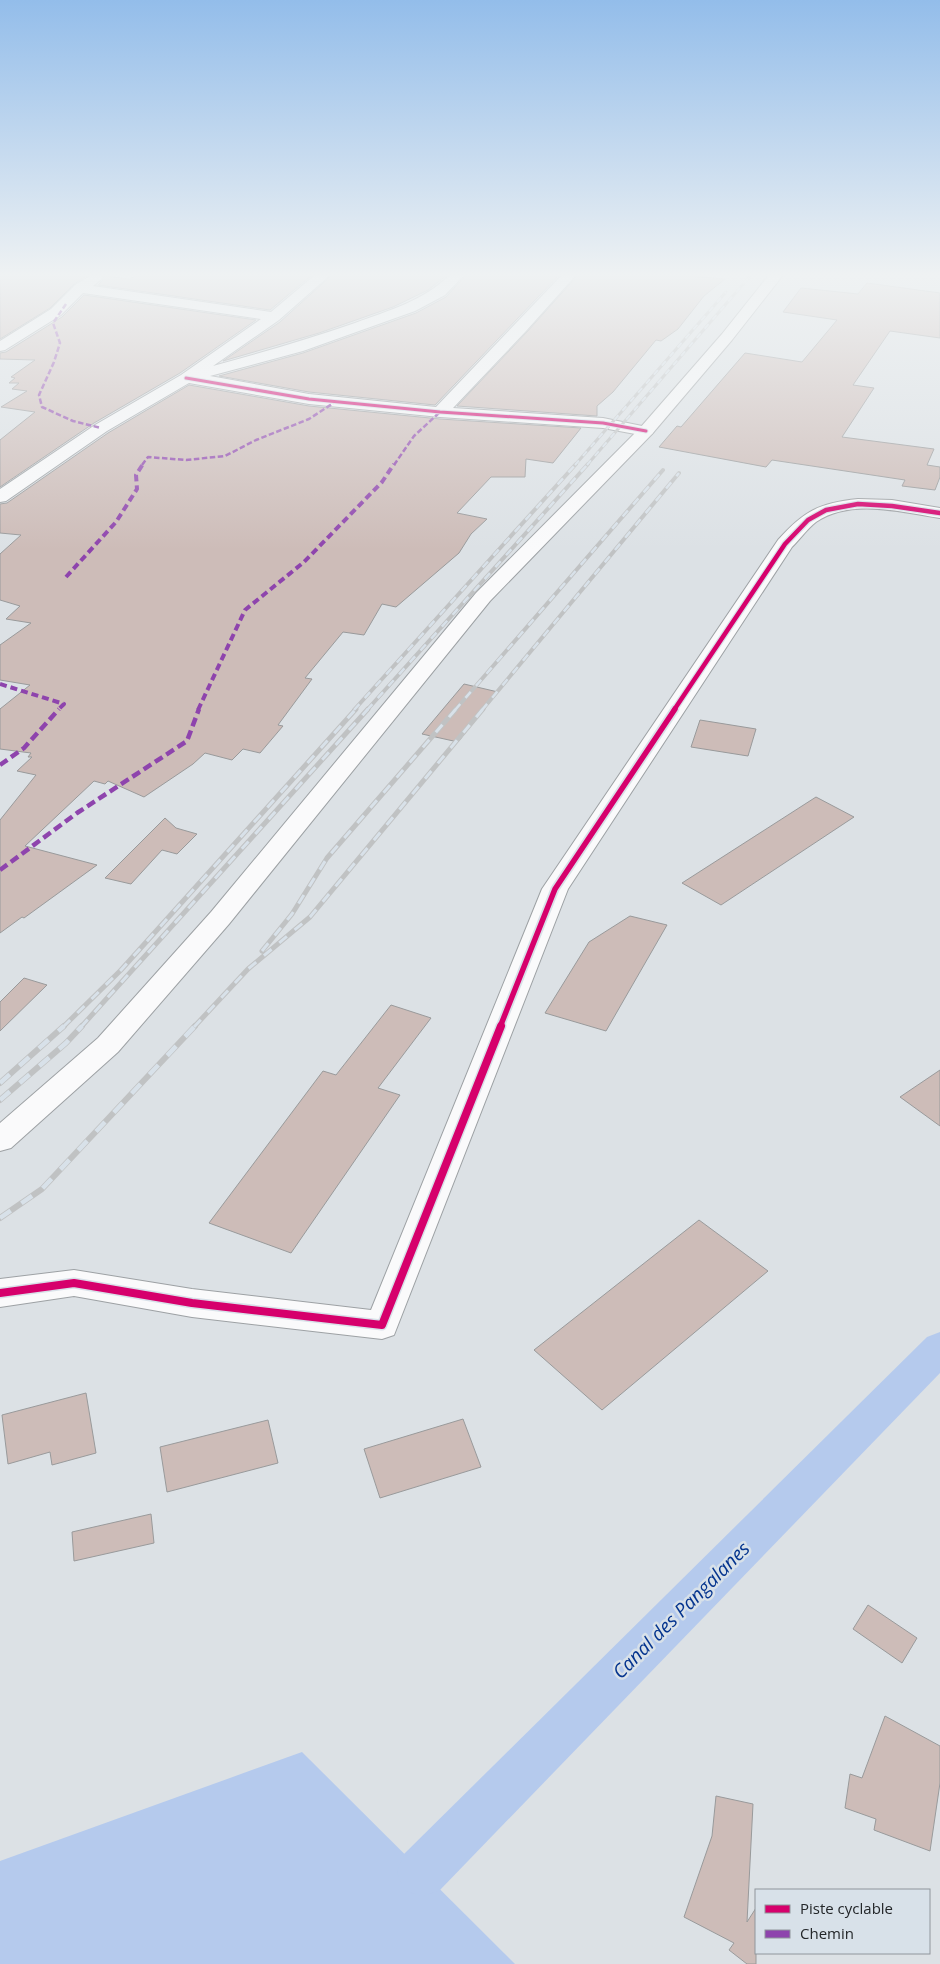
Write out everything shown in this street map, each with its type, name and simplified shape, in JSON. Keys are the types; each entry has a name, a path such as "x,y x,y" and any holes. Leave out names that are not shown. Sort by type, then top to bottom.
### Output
{"street":[{"path":"0,497 101,428 114,422 202,367"},
{"path":"186,378 228,367"},
{"path":"440,412 483,367"},
{"path":"0,1140 108,1045 220,918 483,597 646,431 701,367"},
{"path":"186,378 309,399 440,412 604,423 646,431"},
{"path":"0,1293 74,1283 192,1303 382,1324 556,889 785,544 810,517 841,507 860,504 884,505 940,513"}],"water":[{"path":"302,1752 515,1964 0,1964 0,1861"}],"building":[{"path":"26,367 189,367 94,423 0,487 0,440 35,412 1,407 27,391 12,389 19,383 9,383 15,378 11,377"},
{"path":"253,367 472,367 435,405 309,392 219,376"},
{"path":"494,367 634,367 613,392 597,406 597,416 457,406"},
{"path":"733,367 866,367 853,385 874,388 842,437 934,449 927,465 940,467 940,477 935,490 902,486 905,480 772,460 766,467 659,447 677,426 681,427"},
{"path":"189,385 309,406 440,419 581,428 553,463 526,459 525,477 491,477 457,513 487,519 471,534 459,553 396,607 382,604 364,635 343,632 305,678 312,679 278,725 283,726 260,753 243,749 232,760 205,753 193,764 144,797 108,781 105,784 94,781 25,846 97,865 0,933 0,820 36,775 17,771 32,757 28,757 31,753 0,749 0,709 30,685 0,680 0,645 31,623 6,619 20,606 0,600 0,554 21,535 0,533 0,504 7,503 108,433"},
{"path":"464,684 498,692 458,742 422,734"},
{"path":"700,720 756,729 748,756 691,747"},
{"path":"816,797 854,817 721,905 682,883"},
{"path":"165,818 176,828 197,834 177,854 162,850 131,884 105,878"},
{"path":"630,916 667,925 606,1031 545,1013 589,942"},
{"path":"24,978 47,985 0,1031 0,1002"},
{"path":"391,1005 431,1018 378,1088 400,1095 291,1253 209,1223 323,1071 336,1075"},
{"path":"940,1070 940,1126 900,1097"},
{"path":"699,1220 768,1271 602,1410 534,1350"},
{"path":"86,1393 96,1453 52,1465 50,1452 8,1464 2,1415"},
{"path":"463,1419 481,1467 380,1498 364,1449"},
{"path":"268,1420 278,1463 167,1492 160,1447"},
{"path":"151,1514 154,1543 74,1561 72,1532"},
{"path":"868,1605 917,1638 902,1663 853,1629"},
{"path":"885,1716 940,1746 940,1783 930,1851 874,1830 876,1819 845,1808 850,1774 862,1778"},
{"path":"716,1796 753,1804 747,1922 755,1910 756,1964 747,1964 729,1950 734,1943 684,1917 712,1836"}],"waterway":[{"name":"Canal des Pangalanes","path":"422,1872 940,1348"}],"railway":[{"path":"575,465 661,367"},
{"path":"587,465 672,367"},
{"path":"354,710 576,464"},
{"path":"367,710 588,464"},
{"path":"455,710 663,470"},
{"path":"482,710 679,473"},
{"path":"63,1027 121,970 356,709"},
{"path":"81,1027 368,709"},
{"path":"262,951 292,914 327,858 456,709"},
{"path":"194,1027 248,969 310,917 483,709"},
{"path":"0,1083 64,1026"},
{"path":"0,1100 66,1043 82,1026"},
{"path":"0,1218 42,1189 195,1026"}],"marked path":[{"path":"52,367 39,395 42,407 73,421 101,428"},
{"path":"66,577 116,522 137,489 136,475 148,457 186,460 225,456 256,440 309,419 335,402"},
{"path":"0,870 77,813 187,741 202,701 245,610 304,562 382,482 414,436 440,412"},
{"path":"0,684 64,704 24,748 0,765"}],"cycle path":[{"path":"186,378 309,399 440,412 603,423 646,431"},
{"path":"0,1293 74,1283 192,1303 382,1325 555,889 785,544 812,517 826,510 842,506 875,504 940,513"}]}
